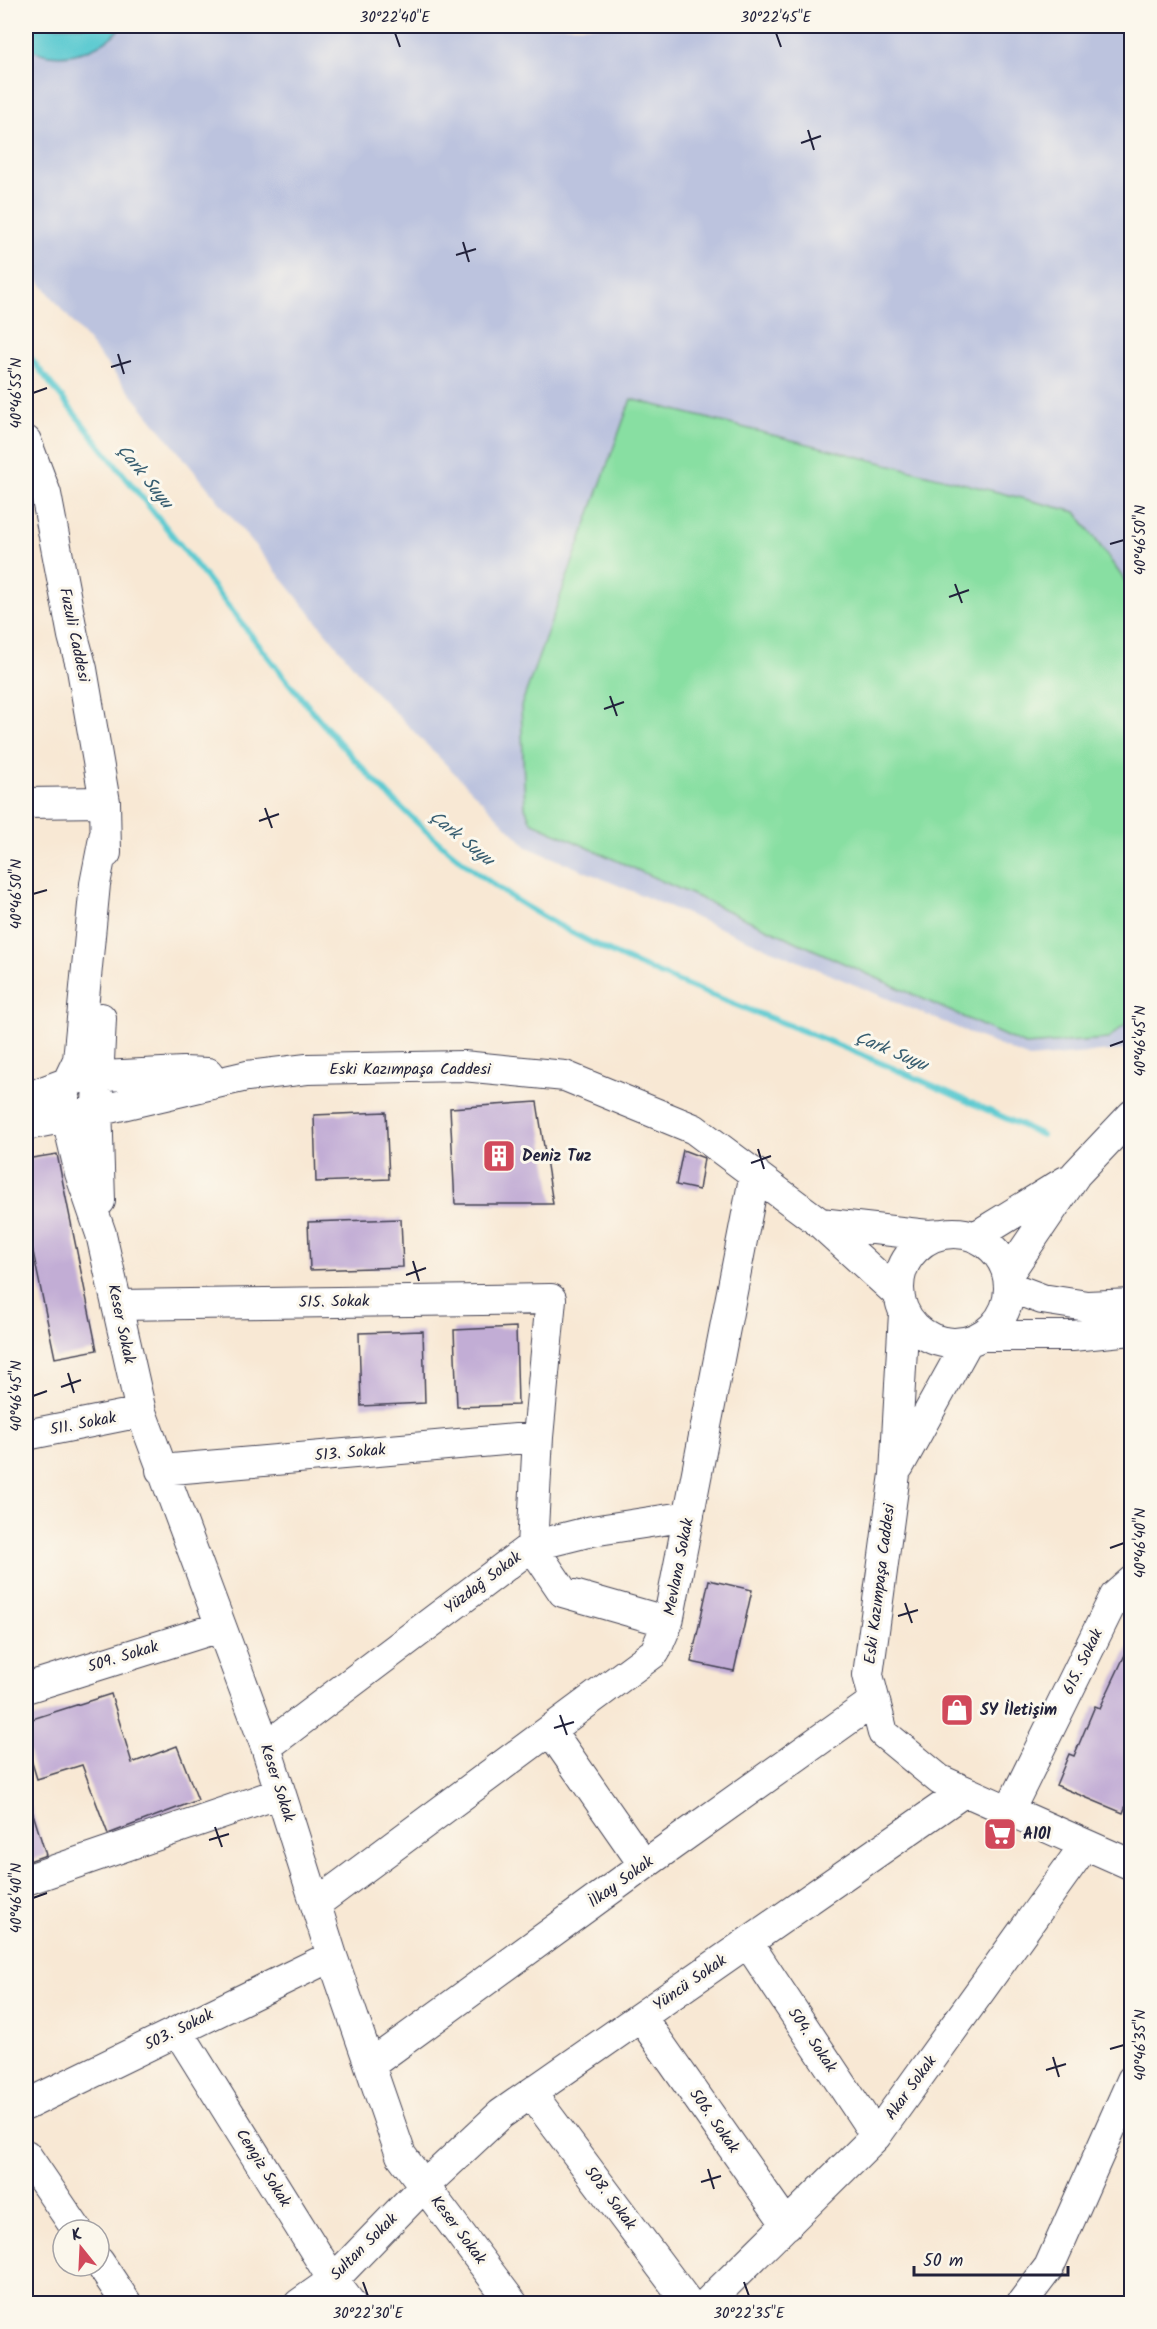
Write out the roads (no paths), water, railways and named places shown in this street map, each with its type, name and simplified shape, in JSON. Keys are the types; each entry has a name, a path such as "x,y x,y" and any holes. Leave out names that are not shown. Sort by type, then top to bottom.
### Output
{"street":[{"name":"Fuzuli Caddesi","path":"27,449 46,494 73,636 82,669 105,802 105,833"},
{"path":"26,803 105,802"},
{"path":"101,1234 97,1111 109,881 105,833"},
{"path":"101,1234 80,1173 66,1117 64,1097 68,1081 78,1060 95,884 105,833"},
{"name":"Eski Kazımpaşa Caddesi","path":"26,1125 247,1076 307,1069 464,1066 565,1076 694,1129 820,1223 902,1304 895,1474 868,1675 883,1733 940,1780 1131,1865"},
{"name":"Eski Kazımpaşa Caddesi","path":"26,1098 82,1077 183,1072 247,1076"},
{"path":"1009,1280 1076,1174 1131,1115"},
{"name":"Mevlana Sokak","path":"317,1904 655,1652 668,1622 755,1173"},
{"path":"975,1237 1076,1174"},
{"path":"820,1223 928,1235 959,1233 975,1237 990,1246 1001,1258 1009,1280 1007,1306 998,1323 975,1339"},
{"name":"Keser Sokak","path":"101,1234 141,1412 266,1748 332,1956 401,2155 513,2304"},
{"path":"943,1234 927,1240 914,1250 905,1263 900,1279 902,1304 915,1328 931,1339 948,1344 975,1339 1072,1336 1131,1330"},
{"path":"1009,1280 1042,1299 1088,1306 1131,1304"},
{"name":"515. Sokak","path":"117,1305 551,1299"},
{"name":"Yüzdağ Sokak","path":"266,1748 532,1546 538,1437 551,1299"},
{"name":"Eski Kazımpaşa Caddesi","path":"895,1474 975,1339"},
{"name":"511. Sokak","path":"26,1435 141,1412"},
{"name":"513. Sokak","path":"161,1470 538,1437"},
{"path":"668,1622 563,1592 532,1546 592,1531 689,1516"},
{"name":"615. Sokak","path":"1009,1811 1115,1596 1131,1581"},
{"name":"509. Sokak","path":"26,1688 220,1627"},
{"name":"İlkay Sokak","path":"370,2065 874,1701"},
{"path":"550,1730 644,1865"},
{"name":"Yüncü Sokak","path":"424,2186 501,2114 965,1791"},
{"path":"26,1880 280,1793"},
{"name":"Akar Sokak","path":"706,2304 876,2136 1085,1845"},
{"name":"504. Sokak","path":"748,1943 876,2136"},
{"name":"503. Sokak","path":"26,2105 332,1956"},
{"name":"506. Sokak","path":"641,2018 787,2225"},
{"name":"Cengiz Sokak","path":"178,2031 333,2280 351,2304"},
{"path":"1021,2304 1049,2267 1131,2080"},
{"name":"508. Sokak","path":"531,2093 689,2304"},
{"path":"26,2156 69,2218"},
{"name":"Sultan Sokak","path":"299,2304 333,2280 424,2186"},
{"path":"110,2278 127,2304"}],"water":[{"path":"26,26 123,26 108,40 89,50 59,56 26,48"}],"waterway":[{"name":"Çark Suyu","path":"26,352 276,667 344,748 418,824 458,858 537,913 611,952 649,970 866,1057 1042,1135"}],"place":[{"name":"Deniz Tuz","path":"499,1156"},
{"name":"SY İletişim","path":"957,1710"},
{"name":"A101","path":"1000,1834"}]}
